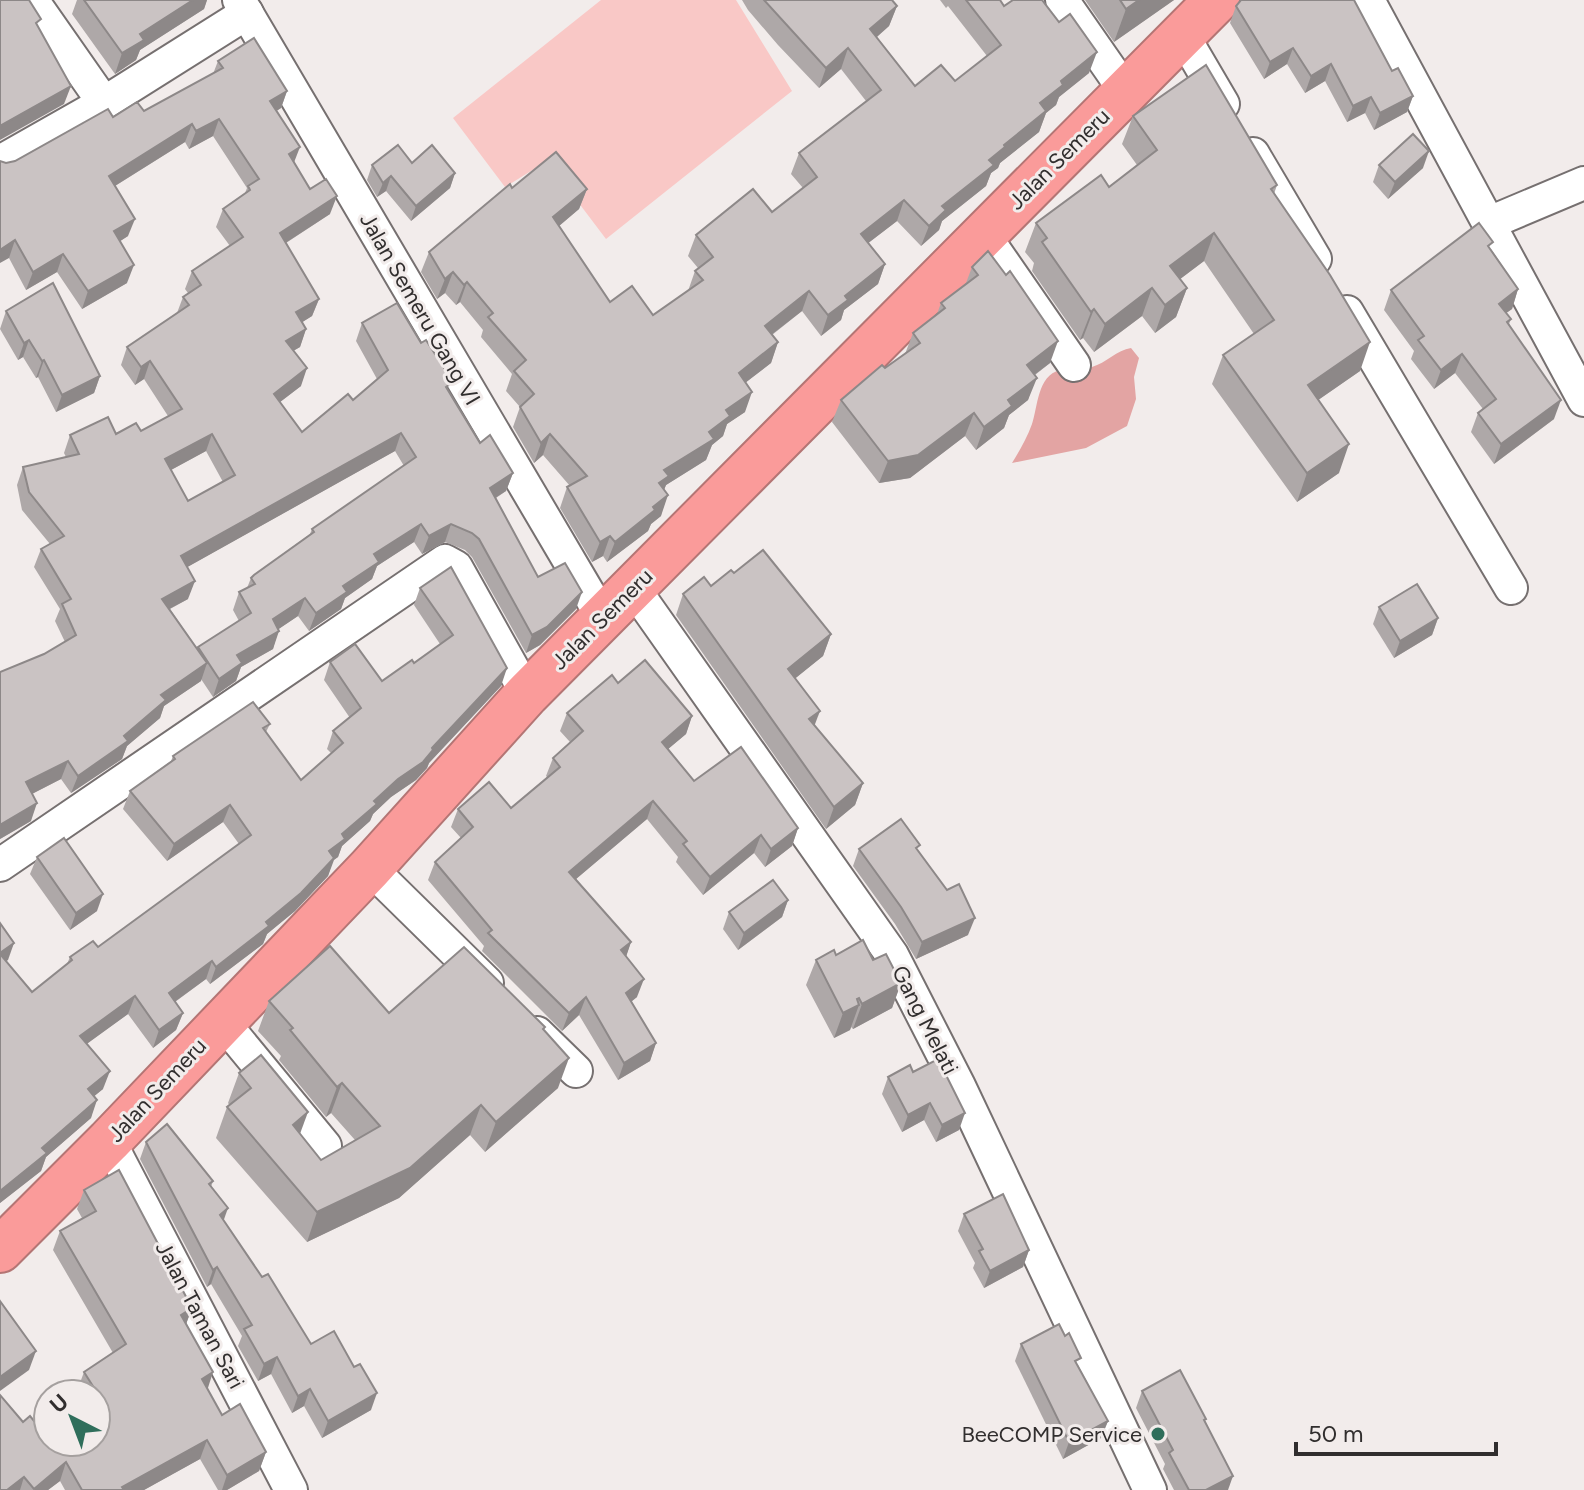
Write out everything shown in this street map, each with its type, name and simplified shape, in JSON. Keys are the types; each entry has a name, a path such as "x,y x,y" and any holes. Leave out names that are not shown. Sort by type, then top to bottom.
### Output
{"highway":[{"name":"Jalan Semeru","path":"0,1250 109,1141 370,868 527,694 1217,0"}],"street":[{"path":"32,0 104,103"},
{"path":"1062,0 1126,92"},
{"path":"1377,3 1489,223 1584,400"},
{"path":"0,162 104,103 243,6"},
{"name":"Jalan Semeru Gang VI","path":"243,6 618,603"},
{"path":"1182,34 1511,588"},
{"path":"1489,223 1584,183"},
{"path":"984,235 1074,365"},
{"path":"0,865 445,561 456,567 527,694"},
{"name":"Gang Melati","path":"618,603 892,955 959,1086 1150,1490"},
{"path":"370,868 576,1071"},
{"path":"222,1021 325,1146"},
{"name":"Jalan Taman Sari","path":"109,1141 278,1485"}],"shaded area":[{"path":"601,0 736,0 792,91 606,239 547,161 505,187 453,118"},
{"path":"1131,348 1139,358 1134,377 1136,399 1127,426 1086,448 1012,463 1030,429 1043,385 1052,373 1092,367"}],"building":[{"path":"0,0 29,0 41,19 36,23 71,86 0,126"},
{"path":"84,0 193,0 140,34 144,40 122,53"},
{"path":"764,0 892,0 897,6 870,29 915,86 941,65 955,81 1001,45 966,0 1000,0 1004,6 1013,0 1042,0 1059,22 1070,14 1097,52 1061,81 1063,85 1040,103 1046,111 1004,145 989,160 994,165 942,206 946,210 929,226 904,200 861,234 885,264 845,296 848,300 828,315 809,291 765,326 778,342 739,373 752,392 726,410 730,416 709,432 714,439 664,470 669,476 659,483 668,495 653,507 655,510 615,542 610,536 600,542 567,487 587,476 550,434 541,443 520,407 534,394 514,371 526,360 488,317 493,313 467,282 464,285 453,272 445,279 429,252 510,184 512,188 556,152 587,189 553,217 610,302 632,286 653,315 703,280 695,271 713,257 696,235 753,189 772,212 817,177 799,153 881,90 848,48 826,68"},
{"path":"1120,0 1139,0 1126,9"},
{"path":"1241,0 1354,0 1392,71 1398,68 1413,96 1380,113 1371,97 1353,106 1331,64 1311,76 1293,48 1270,62 1236,6"},
{"path":"254,38 287,91 270,101 300,147 289,154 310,189 326,179 337,196 280,233 319,299 296,312 306,329 286,341 307,368 274,394 302,432 348,394 353,400 388,370 362,323 397,303 421,343 426,340 453,382 446,387 480,443 490,435 513,473 490,488 538,577 565,563 582,592 547,627 532,635 479,539 451,524 429,536 421,524 374,554 379,562 343,586 347,592 316,613 305,598 273,619 279,631 237,655 242,663 219,679 198,647 251,613 239,592 255,584 251,578 254,575 314,532 312,529 416,457 401,433 181,556 195,581 162,599 207,663 161,695 166,700 124,736 128,741 78,776 68,761 26,782 37,803 0,825 0,672 44,654 76,635 62,604 71,599 41,549 64,536 29,492 23,467 79,454 70,435 108,417 116,434 136,423 141,431 182,409 150,361 141,367 127,347 189,305 183,297 201,285 192,271 243,237 223,209 250,190 248,186 259,179 219,119 196,131 192,124 109,176 135,219 114,231 134,265 88,291 63,254 33,272 15,240 0,250 0,161 15,161 108,109 113,117 137,102 144,111 223,68 218,61","holes":["212,434 235,475 188,501 165,459"]},
{"path":"1206,65 1277,185 1271,189 1330,275 1370,342 1308,385 1349,444 1307,473 1223,355 1274,320 1214,233 1170,266 1187,288 1165,305 1152,288 1105,324 1094,309 1091,312 1042,242 1047,238 1036,223 1101,175 1109,187 1157,150 1133,116"},
{"path":"1413,134 1429,151 1395,182 1379,165"},
{"path":"398,145 412,163 432,145 455,173 416,206 391,176 383,183 372,165"},
{"path":"1479,223 1493,242 1488,246 1518,289 1499,304 1511,319 1507,322 1561,400 1501,444 1478,413 1496,399 1462,354 1441,370 1418,340 1424,336 1391,290"},
{"path":"988,251 1006,275 1010,271 1058,341 1027,365 1037,378 1008,400 1012,406 984,427 974,413 918,455 888,461 841,400 882,365 885,368 920,343 913,333 945,308 941,303 978,275 972,267"},
{"path":"53,283 100,376 62,395 44,360 29,340 24,343 6,311"},
{"path":"763,550 831,634 788,669 820,711 809,719 863,783 834,807 683,594 704,577 711,586 731,570 734,573"},
{"path":"451,567 507,668 432,748 423,762 398,779 374,801 377,804 342,834 345,839 329,851 334,858 301,893 266,922 269,926 216,967 212,961 169,993 183,1013 159,1030 135,996 80,1036 110,1071 88,1089 97,1100 42,1148 47,1153 0,1191 0,954 32,992 72,960 70,957 93,941 98,947 251,835 230,805 174,844 130,791 175,759 173,756 253,702 270,724 263,728 301,780 343,743 333,731 361,708 330,662 355,644 382,681 453,635 420,588"},
{"path":"1417,584 1438,618 1400,641 1379,607"},
{"path":"645,660 692,716 662,742 694,781 741,747 798,828 771,849 761,835 710,877 683,844 687,841 653,801 569,872 631,942 621,950 644,979 626,993 656,1043 624,1063 586,997 569,1013 488,933 492,930 435,862 473,827 458,809 489,782 511,808 560,767 553,758 583,731 567,713 612,675 618,683"},
{"path":"901,819 920,845 916,848 947,890 959,884 975,918 922,942 859,849"},
{"path":"64,838 103,894 76,913 37,857"},
{"path":"773,880 788,900 744,933 729,912"},
{"path":"0,923 14,943 0,953"},
{"path":"863,940 873,960 886,954 901,983 862,1004 857,999 859,1005 843,1013 816,960 834,950 836,955"},
{"path":"330,946 389,1013 464,947 545,1027 543,1029 569,1058 496,1122 481,1105 410,1168 317,1212 227,1107 251,1088 239,1073 261,1055 308,1112 293,1125 321,1160 380,1126 342,1083 337,1087 269,1001"},
{"path":"938,1059 965,1113 942,1125 930,1103 908,1115 888,1077 910,1065 913,1072"},
{"path":"167,1124 213,1181 209,1184 228,1208 220,1215 262,1277 268,1274 311,1344 334,1331 354,1367 360,1364 377,1393 328,1421 310,1389 298,1396 277,1357 264,1364 244,1329 252,1325 217,1267 213,1270 146,1142"},
{"path":"119,1170 192,1308 181,1315 213,1372 202,1379 222,1415 240,1404 266,1452 227,1475 207,1440 122,1487 124,1490 82,1490 66,1462 34,1489 24,1477 7,1490 0,1490 0,1395 23,1422 30,1416 32,1418 32,1458 112,1458 112,1378 88,1378 84,1372 126,1344 60,1231 96,1211 84,1190"},
{"path":"1003,1194 1029,1250 990,1271 979,1251 983,1249 964,1214"},
{"path":"0,1301 36,1351 0,1377"},
{"path":"1059,1324 1065,1336 1069,1333 1081,1358 1075,1361 1108,1421 1069,1442 1021,1344"},
{"path":"1180,1370 1233,1476 1206,1490 1189,1490 1169,1453 1173,1450 1142,1391"}],"place":[{"name":"BeeCOMP Service","path":"1158,1434"}]}
